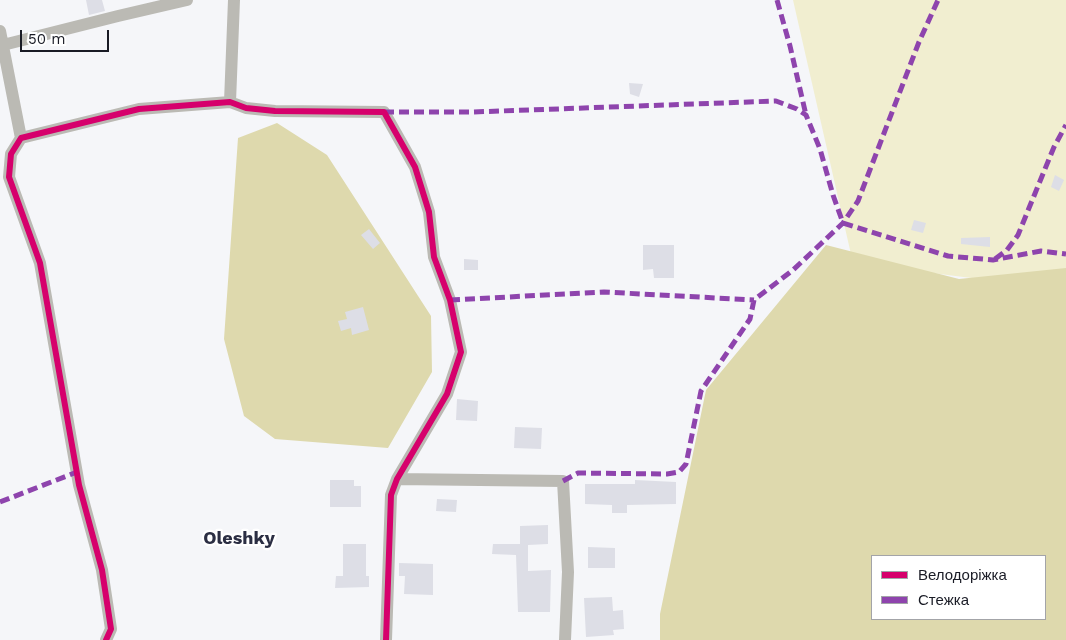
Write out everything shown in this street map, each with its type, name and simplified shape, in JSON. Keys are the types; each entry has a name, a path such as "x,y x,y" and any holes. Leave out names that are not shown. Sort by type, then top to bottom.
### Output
{"street":[{"path":"3,45 187,0"},
{"path":"230,102 234,0"},
{"path":"0,31 21,138 12,154 9,178 40,263 79,485 102,570 111,628 106,640"},
{"path":"21,138 139,109 230,102 246,108 275,111 384,112 415,167 429,212 434,257 450,300 461,352 448,394 397,479 391,495 386,640"},
{"path":"397,479 563,481 568,572 565,640"}],"shaded area":[{"path":"793,0 1066,0 1066,290 853,263"},
{"path":"277,123 327,155 431,316 432,372 388,448 275,439 244,416 224,339 238,138"},
{"path":"826,245 959,279 1066,268 1066,640 660,640 660,614 706,390"}],"building":[{"path":"86,0 102,0 105,11 89,15"},
{"path":"629,83 643,84 639,97 630,94"},
{"path":"1055,175 1064,180 1059,191 1051,187"},
{"path":"914,220 926,223 923,233 911,230"},
{"path":"369,229 380,243 373,249 361,235"},
{"path":"990,237 990,247 961,244 961,238"},
{"path":"643,245 674,245 674,278 654,278 653,269 643,270"},
{"path":"464,259 478,260 478,270 464,270"},
{"path":"363,307 369,330 352,335 351,328 341,331 338,321 347,319 345,312"},
{"path":"457,399 478,401 477,421 456,420"},
{"path":"515,427 542,428 541,449 514,448"},
{"path":"330,480 354,480 354,486 361,486 361,507 330,507"},
{"path":"635,480 676,482 676,504 627,505 627,513 612,513 612,505 585,504 585,484 635,484"},
{"path":"437,499 457,500 456,512 436,511"},
{"path":"548,525 548,544 528,545 528,571 551,570 550,612 518,612 516,555 492,554 493,544 520,544 520,526"},
{"path":"343,544 366,544 366,576 369,576 369,587 335,588 336,576 343,576"},
{"path":"588,547 615,548 615,568 588,568"},
{"path":"399,563 433,564 433,595 404,594 405,576 399,576"},
{"path":"612,597 613,611 623,610 624,629 613,630 614,635 586,637 584,598"}],"marked path":[{"path":"777,0 806,115"},
{"path":"563,481 578,473 667,474 679,472 686,464 701,391 750,319 754,300 793,270 843,223 858,201 919,42 938,0"},
{"path":"384,112 473,112 776,101 797,109 806,115 820,149 843,223 948,256 993,260 1041,251 1066,254"},
{"path":"995,259 1007,250 1018,235 1054,147 1066,125"},
{"path":"450,300 604,292 754,300"},
{"path":"0,502 77,472"}],"cycle path":[{"path":"106,640 111,629 102,570 79,485 40,263 9,177 11,154 21,138 139,109 230,102 246,108 275,111 384,112 415,167 429,212 434,257 450,300 461,352 447,394 397,479 391,495 386,640"}],"district":[{"name":"Oleshky","path":"239,539"}]}
